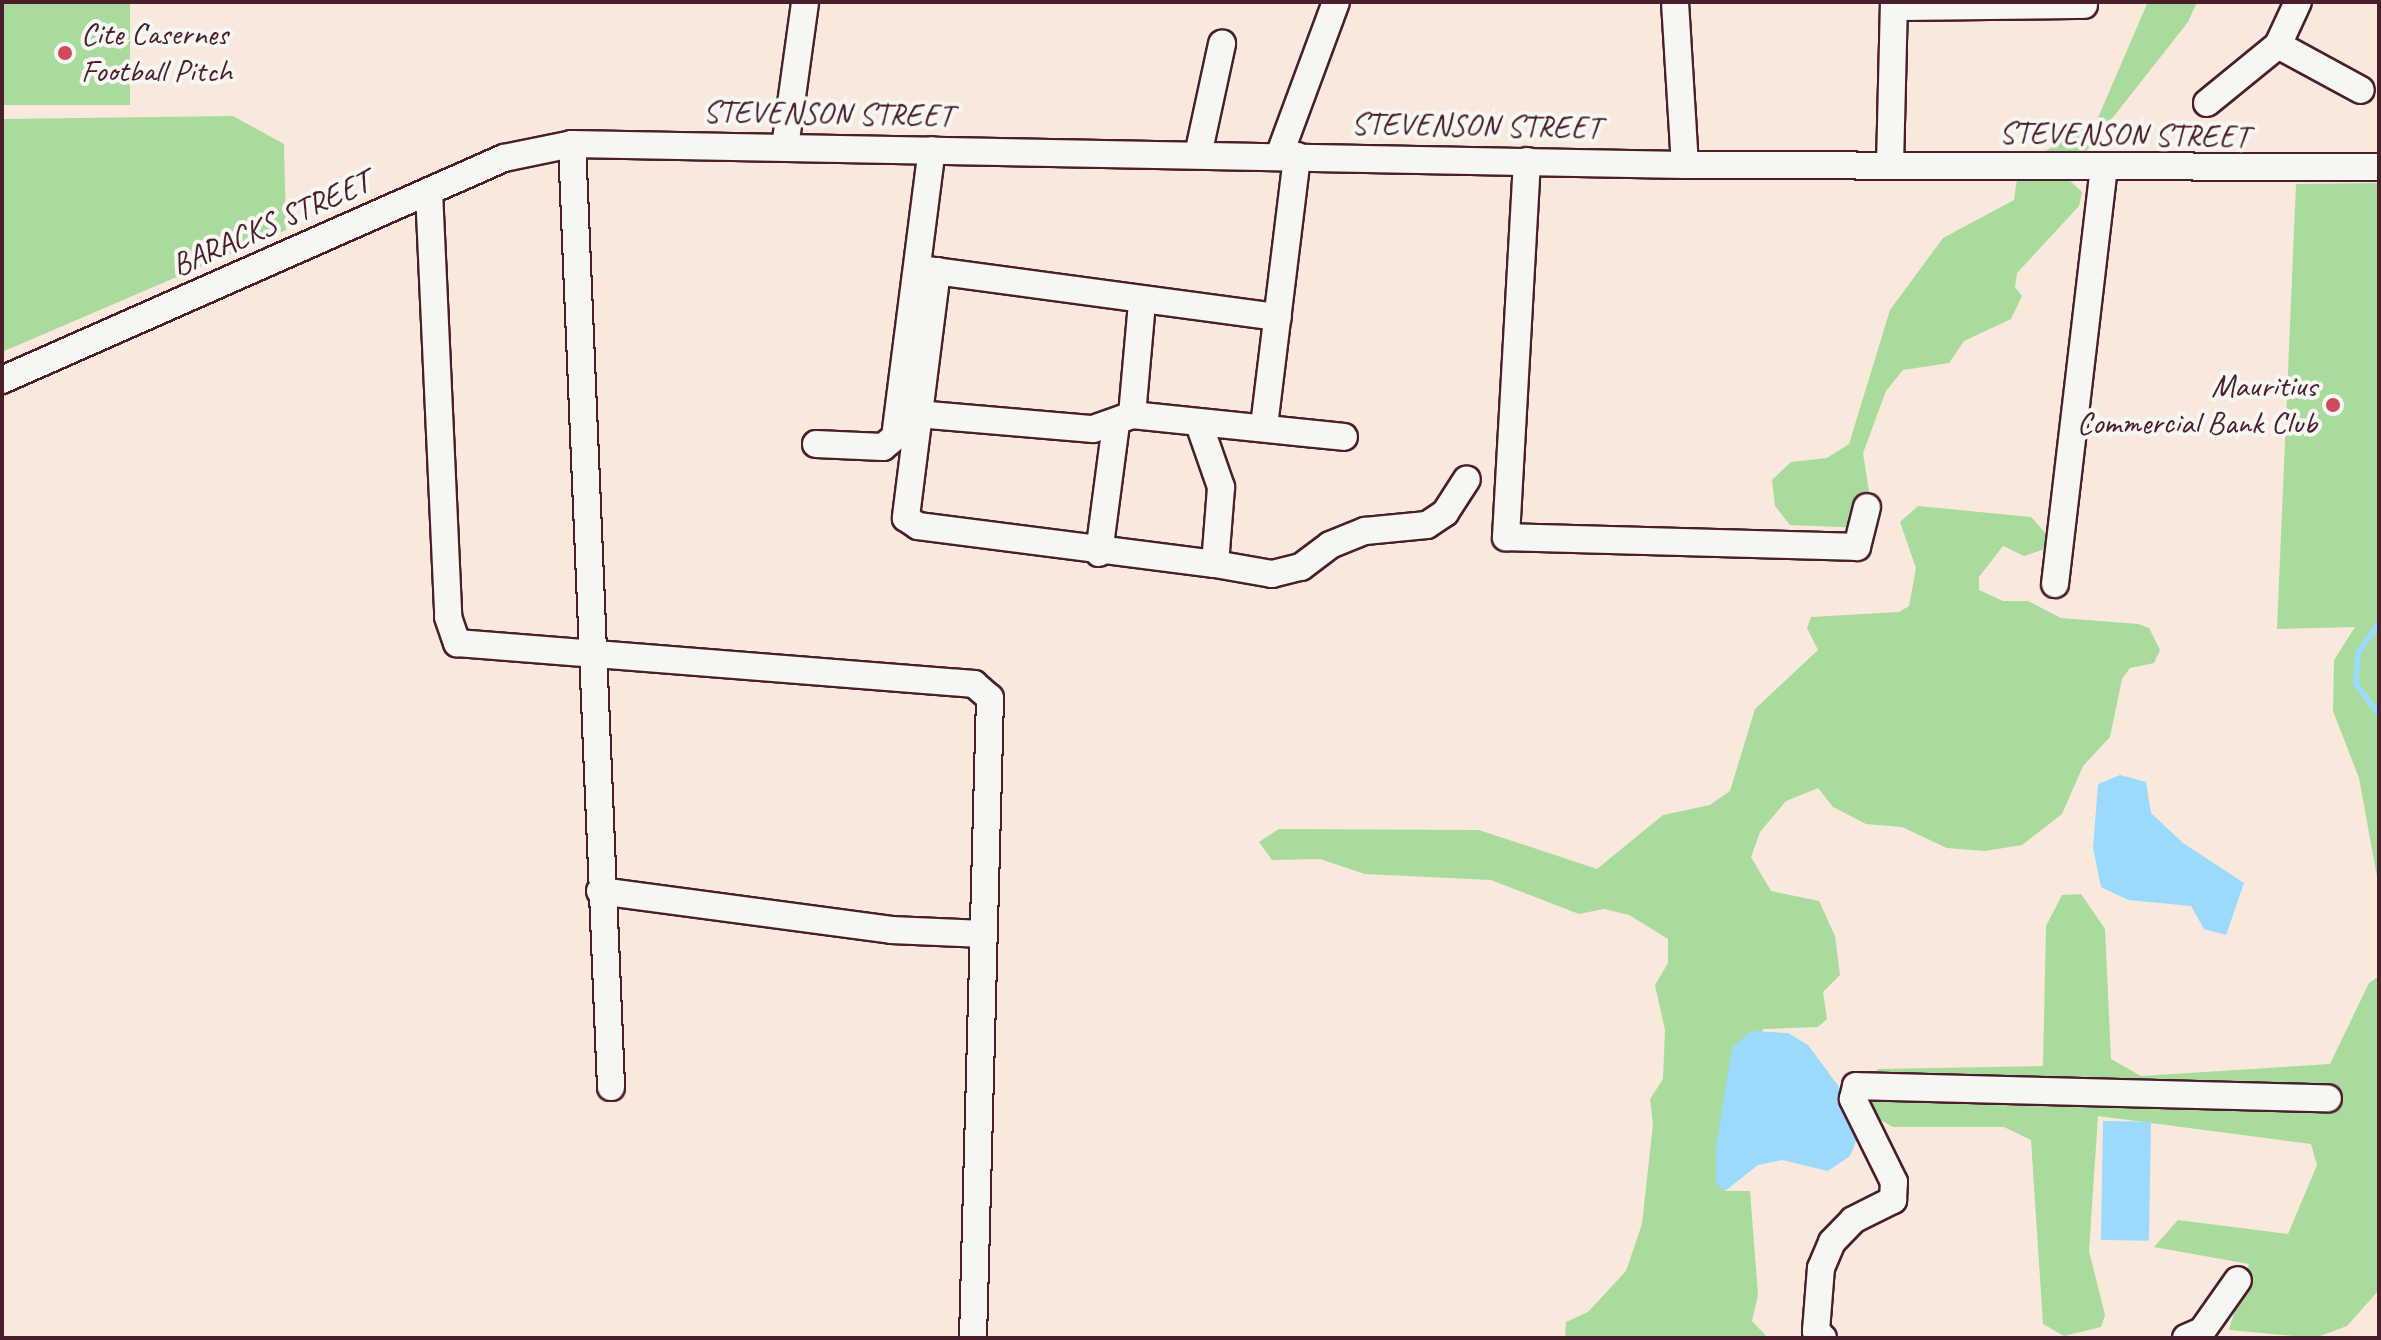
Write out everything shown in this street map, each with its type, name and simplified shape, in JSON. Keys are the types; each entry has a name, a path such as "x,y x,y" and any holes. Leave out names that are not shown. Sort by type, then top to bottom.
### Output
{"street":[{"path":"785,147 805,2"},
{"path":"1264,426 1278,317 1288,156 1336,2"},
{"path":"1675,2 1685,165"},
{"path":"2207,103 2278,45 2298,2"},
{"path":"1890,165 1894,4 2084,5"},
{"path":"1198,155 1222,44"},
{"path":"2278,45 2361,90"},
{"path":"572,144 600,891 611,1087"},
{"name":"STEVENSON STREET","path":"572,144 1685,165 2104,169 2379,167"},
{"name":"BARACKS STREET","path":"2,380 504,158 572,144"},
{"path":"932,150 917,414 906,518 918,526 1099,553 1215,564 1272,574 1301,567 1365,531 1427,525 1445,513 1467,479"},
{"path":"1527,161 1506,537 1857,547 1867,507"},
{"path":"2055,584 2104,169"},
{"path":"429,191 449,633 467,648 592,651 974,684 985,690 990,698 973,1338"},
{"path":"927,270 1142,302 1278,317"},
{"path":"816,444 883,447 895,437 927,270"},
{"path":"1099,553 1142,302"},
{"path":"917,414 1093,429 1124,419 1264,426 1344,437"},
{"path":"1199,424 1221,487 1215,564"},
{"path":"600,891 891,930 984,934"},
{"path":"1823,1338 1816,1331 1821,1268 1832,1242 1853,1220 1893,1200 1894,1182 1853,1099 1856,1086 2328,1098"},
{"path":"2186,1338 2202,1331 2238,1280"}],"green space":[{"name":"Cite Casernes Football Pitch","path":"2,2 130,2 130,105 2,105"},
{"path":"2197,2 2188,22 2066,177 2082,192 2079,206 2017,273 2015,287 2022,296 2011,319 1964,341 1949,363 1903,370 1886,391 1863,453 1873,518 1864,528 1790,525 1775,506 1772,480 1791,462 1827,458 1849,444 1890,310 1943,238 2014,200 2017,179 2032,159 2097,120 2147,4"},
{"path":"233,116 284,144 286,230 2,352 2,119"},
{"name":"Mauritius Commercial Bank Club","path":"2379,183 2379,888 2359,778 2333,711 2334,660 2355,627 2277,629 2296,184"},
{"path":"1918,506 2031,517 2048,536 2048,548 2024,556 2003,546 1979,577 1979,590 2003,601 2028,601 2061,618 2138,624 2149,628 2160,650 2154,663 2130,668 2122,679 2110,737 2083,766 2062,814 2022,845 1985,851 1947,848 1902,827 1866,824 1833,807 1818,788 1786,801 1760,832 1751,857 1771,891 1819,901 1835,936 1840,975 1823,992 1827,1019 1818,1027 1763,1029 1716,1182 1725,1191 1750,1191 1758,1295 1752,1321 1768,1338 1565,1338 1566,1322 1588,1312 1626,1271 1642,1224 1653,1124 1650,1099 1663,1079 1665,1030 1655,985 1668,963 1668,939 1629,915 1604,909 1579,914 1491,880 1365,874 1320,859 1272,860 1259,842 1279,829 1479,830 1597,869 1663,815 1710,805 1730,791 1755,709 1818,650 1807,628 1811,617 1899,612 1909,606 1916,568 1900,522"},
{"path":"2081,894 2105,929 2111,1059 2141,1076 2330,1064 2369,983 2379,976 2379,1290 2347,1326 2315,1338 2229,1330 2249,1264 2154,1247 2178,1220 2288,1234 2317,1165 2311,1144 2098,1116 2089,1251 2105,1315 2101,1327 2064,1336 2043,1324 2031,1140 2004,1127 1893,1127 1862,1109 1857,1098 1878,1069 2043,1066 2046,926 2062,895"}],"water":[{"path":"2120,775 2146,782 2151,813 2183,843 2244,883 2226,935 2204,929 2191,906 2128,900 2101,887 2093,848 2098,784"},
{"path":"1751,1031 1788,1033 1808,1045 1845,1095 1860,1131 1850,1156 1828,1171 1782,1160 1758,1165 1725,1191 1716,1183 1716,1146 1732,1048"},
{"path":"2103,1121 2151,1122 2149,1241 2101,1240"}],"waterway":[{"path":"2379,623 2358,653 2356,684 2379,715"}],"place":[{"name":"Cite Casernes Football Pitch","path":"65,53"},
{"name":"Mauritius Commercial Bank Club","path":"2333,405"}]}
